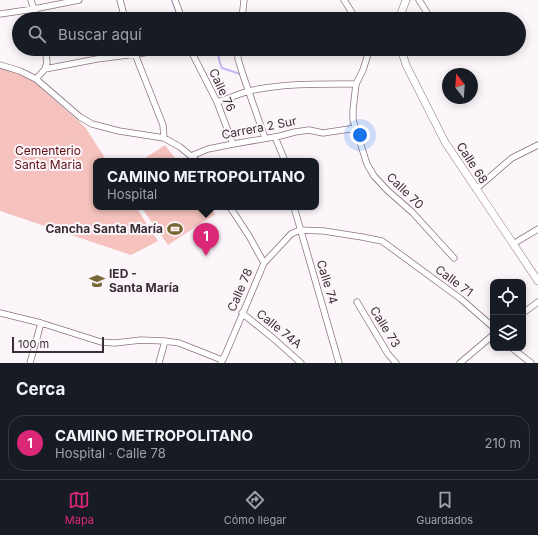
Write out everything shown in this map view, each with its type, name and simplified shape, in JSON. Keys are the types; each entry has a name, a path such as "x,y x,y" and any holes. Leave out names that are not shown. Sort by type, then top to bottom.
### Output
{"street":[{"path":"31,0 35,12"},
{"path":"14,12 79,0"},
{"path":"120,0 123,12"},
{"path":"175,0 179,12"},
{"path":"243,12 244,0"},
{"path":"344,0 352,12"},
{"path":"402,12 406,0"},
{"path":"419,0 427,12"},
{"path":"0,14 12,12"},
{"path":"36,79 45,69 47,62 46,56"},
{"path":"45,69 113,56"},
{"path":"136,56 161,119 164,138"},
{"name":"Calle 76","path":"194,56 217,102 233,144"},
{"path":"238,56 248,92 256,109 265,138"},
{"path":"217,102 248,92 273,87 304,84 356,84 364,70 368,56"},
{"name":"Calle 68","path":"403,56 406,65 445,142 538,281"},
{"path":"0,65 20,71 36,79 76,114 92,124 119,131 164,138 180,147 193,158"},
{"name":"Calle 70","path":"356,84 353,120 364,157 374,176 387,190 412,212 454,258"},
{"name":"Carrera 2 Sur","path":"191,156 208,149 275,137 302,130 323,133 356,128"},
{"path":"275,137 284,158"},
{"path":"476,189 512,158 538,145"},
{"name":"Calle 78","path":"221,361 226,353 264,263 250,236 232,210"},
{"name":"Calle 74","path":"295,210 339,363"},
{"path":"513,244 538,229"},
{"path":"264,263 291,234 300,230"},
{"name":"Calle 71","path":"300,230 324,231 382,241 394,249 400,256 461,300 490,324"},
{"name":"Calle 73","path":"357,302 388,354 396,363"},
{"path":"526,311 538,302"},
{"path":"0,313 41,323 101,342 115,343 141,340 179,343 221,361"},
{"name":"Calle 74A","path":"242,313 301,363"},
{"path":"30,363 41,323"},
{"path":"460,363 490,338"},
{"path":"159,363 165,341"},
{"path":"516,351 531,363"}],"green space":[{"name":"Cementerio Santa Maria","path":"0,69 12,71 33,81 85,127 105,158 93,158 93,210 138,210 158,241 131,255 0,211"},
{"path":"165,145 175,158 146,158"},
{"name":"Cancha Santa María","path":"143,210 212,210 215,214 168,245"}],"waterway":[{"path":"172,0 176,12"},
{"path":"218,56 222,68 240,74"}],"place":[{"name":"Cancha Santa María","path":"175,229"},
{"name":"CAMINO METROPOLITANO","path":"206,256"},
{"name":"IED - Santa María","path":"97,281"}]}
